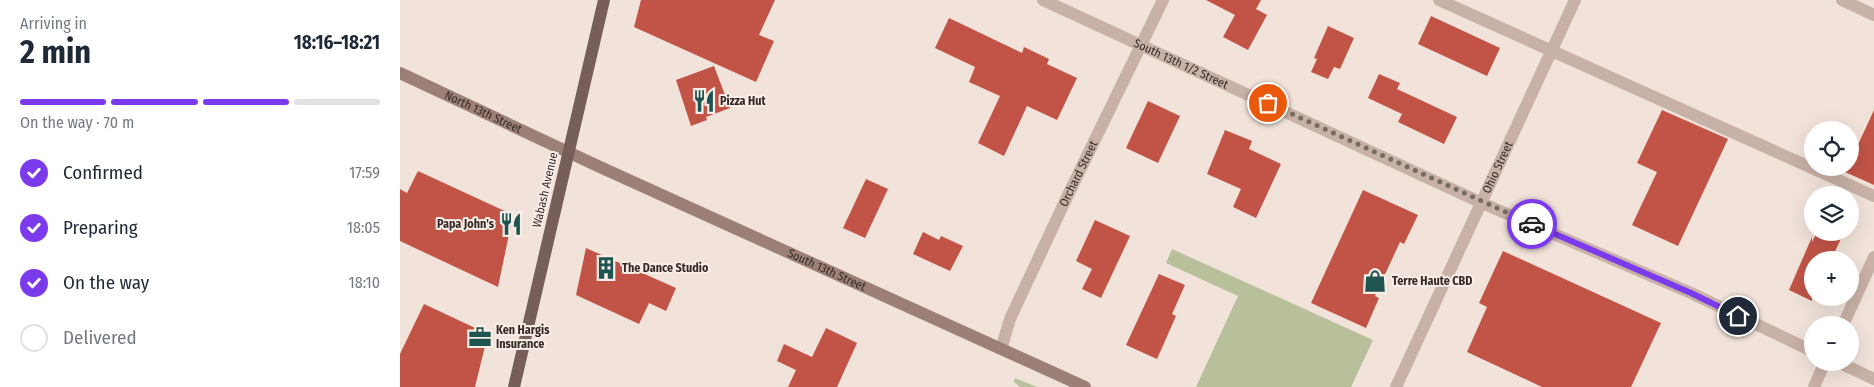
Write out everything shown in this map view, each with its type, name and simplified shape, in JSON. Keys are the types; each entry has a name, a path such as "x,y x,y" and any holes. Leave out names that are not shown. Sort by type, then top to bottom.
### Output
{"main road":[{"name":"Wabash Avenue","path":"514,387 604,0"},
{"name":"North 13th Street","path":"400,73 569,151"},
{"name":"South 13th Street","path":"569,151 1085,387"}],"street":[{"name":"South 13th 1/2 Street","path":"1043,0 1482,203 1691,293 1804,347"},
{"name":"Orchard Street","path":"1002,349 1010,319 1163,0"},
{"path":"1439,0 1874,196"},
{"name":"Ohio Street","path":"1396,387 1575,0"},
{"path":"1842,0 1874,15"},
{"path":"1847,316 1874,257"},
{"path":"1814,387 1821,371"},
{"path":"1857,371 1874,379"}],"green space":[{"path":"1172,249 1373,340 1351,387 1196,387 1238,296 1166,263"},
{"path":"1015,378 1037,387 1020,387 1014,382"}],"building":[{"path":"641,0 775,0 759,35 774,41 756,82 634,27"},
{"path":"1206,0 1261,0 1256,9 1267,15 1248,50 1223,37 1235,15"},
{"path":"1431,16 1500,48 1487,76 1418,44"},
{"path":"949,18 1022,53 1024,47 1049,59 1047,64 1077,78 1057,120 1027,106 1004,156 978,143 1000,96 969,82 975,67 935,48"},
{"path":"1328,26 1354,38 1340,69 1334,67 1328,79 1311,72 1317,59 1314,58"},
{"name":"Pizza Hut","path":"714,66 730,108 706,117 707,120 691,126 676,80"},
{"path":"1379,74 1400,83 1397,89 1457,117 1444,144 1398,122 1402,114 1368,98"},
{"path":"1148,101 1180,116 1158,163 1126,148"},
{"path":"1662,110 1728,139 1678,246 1632,225 1657,172 1637,163"},
{"path":"1874,110 1874,185 1854,176 1859,176 1859,142"},
{"path":"1225,130 1252,141 1249,149 1281,164 1256,218 1233,207 1241,189 1207,174"},
{"path":"418,171 513,215 498,287 400,241 400,189 407,193"},
{"path":"866,179 888,189 865,238 843,228"},
{"path":"1363,190 1418,215 1404,244 1400,242 1375,296 1379,298 1366,328 1311,303"},
{"path":"1095,220 1130,236 1101,298 1082,289 1092,269 1076,261"},
{"path":"923,232 939,240 941,236 963,246 950,271 913,254"},
{"path":"1810,241 1840,241 1835,251 1806,251"},
{"name":"The Dance Studio","path":"586,248 676,288 666,311 649,303 639,324 576,295"},
{"path":"1503,251 1661,323 1631,387 1542,387 1467,352 1487,307 1479,303"},
{"path":"1804,255 1804,297 1789,290"},
{"path":"1159,274 1185,285 1172,314 1176,316 1157,359 1126,345"},
{"path":"424,304 488,334 475,387 400,387 400,354"},
{"path":"826,328 857,343 837,387 788,387 796,370 777,361 784,344 812,357"}],"way so far":[{"path":"1268,103 1482,203 1532,224"}],"place":[{"name":"Pizza Hut","path":"704,101"},
{"name":"Papa John's","path":"511,224"},
{"name":"The Dance Studio","path":"606,268"},
{"name":"Terre Haute CBD","path":"1375,281"},
{"name":"Ken Hargis Insurance","path":"480,337"}],"route":[{"path":"1532,224 1691,293 1738,316"}]}
